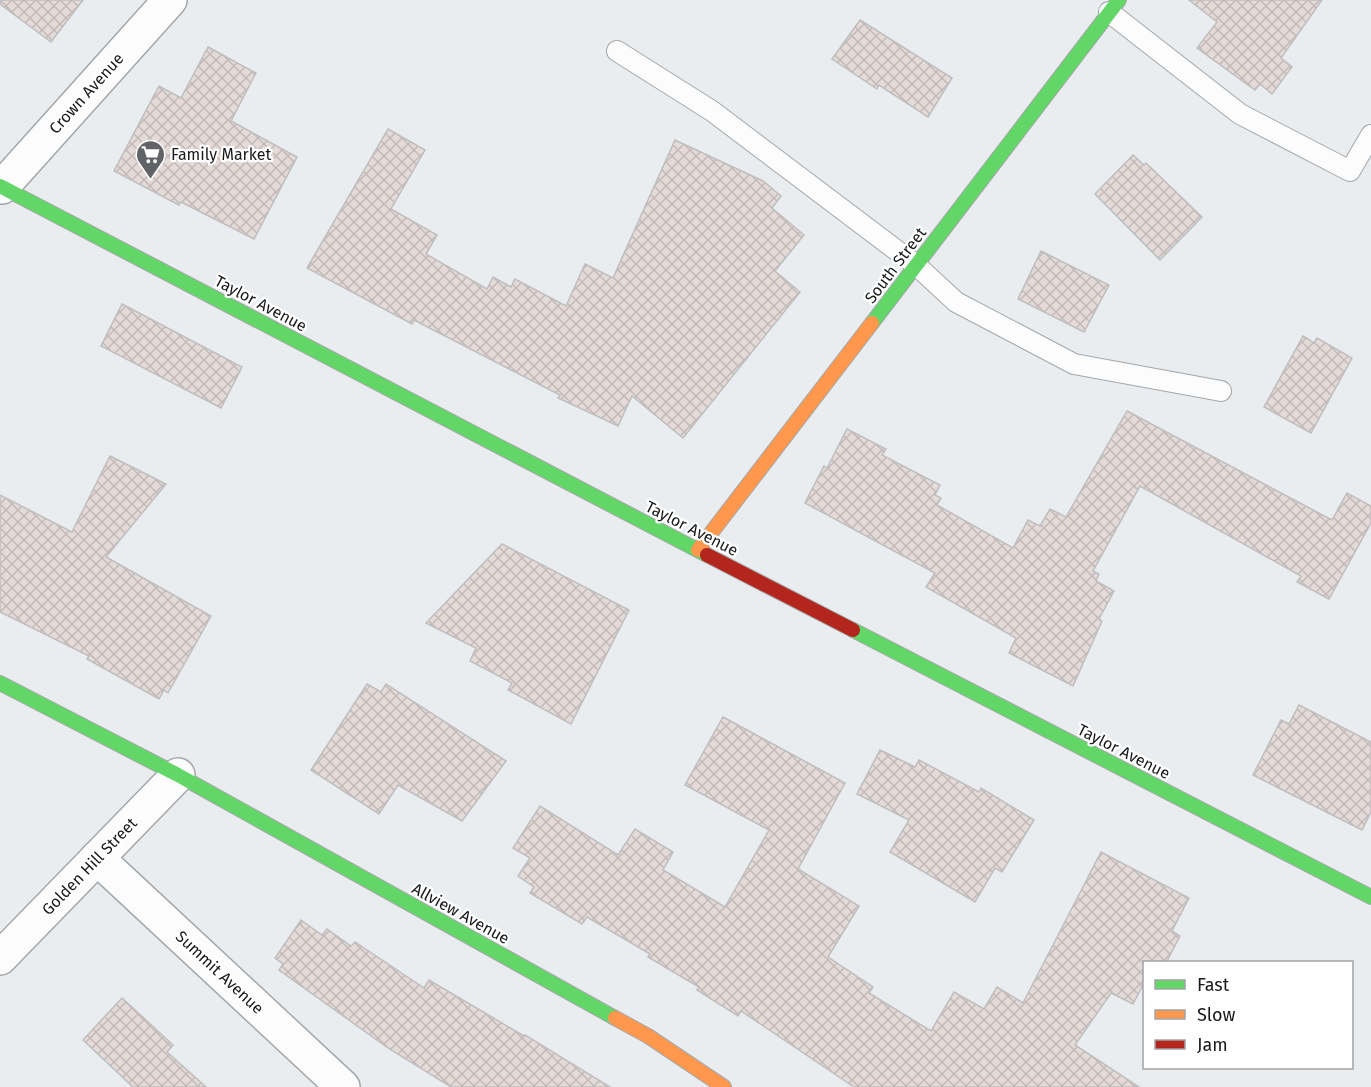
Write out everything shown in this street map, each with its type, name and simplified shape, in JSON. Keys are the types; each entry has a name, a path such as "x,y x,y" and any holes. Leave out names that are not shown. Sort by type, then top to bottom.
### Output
{"street":[{"name":"Crown Avenue","path":"1,186 170,0"},
{"name":"South Street","path":"698,550 1114,6"},
{"name":"Taylor Avenue","path":"1,186 698,550 1371,897"},
{"path":"0,683 178,775"},
{"name":"Golden Hill Street","path":"0,958 178,775"},
{"name":"Allview Avenue","path":"178,775 648,1035 724,1087"},
{"name":"Summit Avenue","path":"97,858 343,1087"}],"lane":[{"path":"1114,6 1240,114 1350,171 1371,135"},
{"path":"617,51 712,111 916,265 956,302 1074,364 1221,391"}],"building":[{"path":"0,0 83,0 51,42 0,4"},
{"path":"1189,0 1322,0 1281,58 1292,67 1272,94 1260,84 1255,90 1197,48 1217,22"},
{"path":"860,20 952,78 928,117 879,85 877,89 832,59"},
{"path":"208,47 256,73 231,121 297,157 254,239 181,202 179,205 114,171 159,86 181,98"},
{"path":"388,129 425,150 391,209 437,235 426,254 487,289 493,277 511,287 515,279 566,306 585,264 613,278 675,140 763,181 781,196 772,208 804,235 775,271 800,292 683,438 632,396 618,426 558,398 560,395 414,320 412,324 307,268"},
{"path":"1133,155 1144,165 1146,163 1202,217 1160,260 1095,194"},
{"path":"1041,251 1109,285 1084,332 1018,299"},
{"path":"122,304 242,367 221,408 101,346"},
{"path":"1303,336 1314,343 1317,338 1352,358 1311,433 1264,407"},
{"path":"1127,411 1332,520 1347,493 1371,506 1371,523 1329,599 1297,582 1301,576 1140,486 1093,571 1099,574 1096,581 1114,591 1099,619 1102,621 1073,686 1009,653 1016,638 926,587 935,573 805,503 824,466 827,468 847,429 886,449 882,455 940,485 935,495 941,498 937,505 1013,548 1028,520 1040,526 1050,509 1066,517"},
{"path":"110,456 166,484 106,557 211,616 168,693 164,690 159,699 87,659 89,656 0,612 0,495 72,532"},
{"path":"502,544 629,610 571,724 508,690 512,683 470,661 476,648 426,623"},
{"path":"367,684 381,692 386,684 506,761 462,821 398,785 379,814 311,770"},
{"path":"1299,705 1371,742 1371,812 1362,830 1253,775 1281,720 1289,724"},
{"path":"723,717 845,783 798,869 859,906 828,957 873,987 869,993 931,1031 954,992 984,1009 997,987 1023,1003 1101,852 1189,898 1172,931 1180,936 1167,961 1143,961 1143,985 1133,1004 1111,993 1075,1045 1139,1087 854,1087 741,1011 738,1016 697,990 699,987 648,957 650,954 587,917 582,924 530,893 534,887 518,876 530,858 513,848 540,806 618,855 635,829 673,852 663,870 725,907 769,830 685,785"},
{"path":"880,750 915,767 919,760 979,792 981,788 1034,820 1002,872 995,868 975,902 890,852 909,820 857,794"},
{"path":"301,920 322,935 327,929 351,946 355,942 424,988 429,980 610,1087 451,1087 388,1048 279,970 283,964 275,958"},
{"path":"122,998 173,1045 167,1052 206,1087 133,1087 83,1040"}],"traffic: fast":[{"path":"872,323 1119,0"},
{"path":"0,186 707,555"},
{"path":"853,630 1371,897"},
{"path":"0,683 178,775 615,1018"}],"traffic: slow":[{"path":"698,550 872,323"},
{"path":"615,1018 648,1036 724,1087"}],"traffic: jam":[{"path":"707,555 853,630"}],"place":[{"name":"Family Market","path":"150,180"}]}
